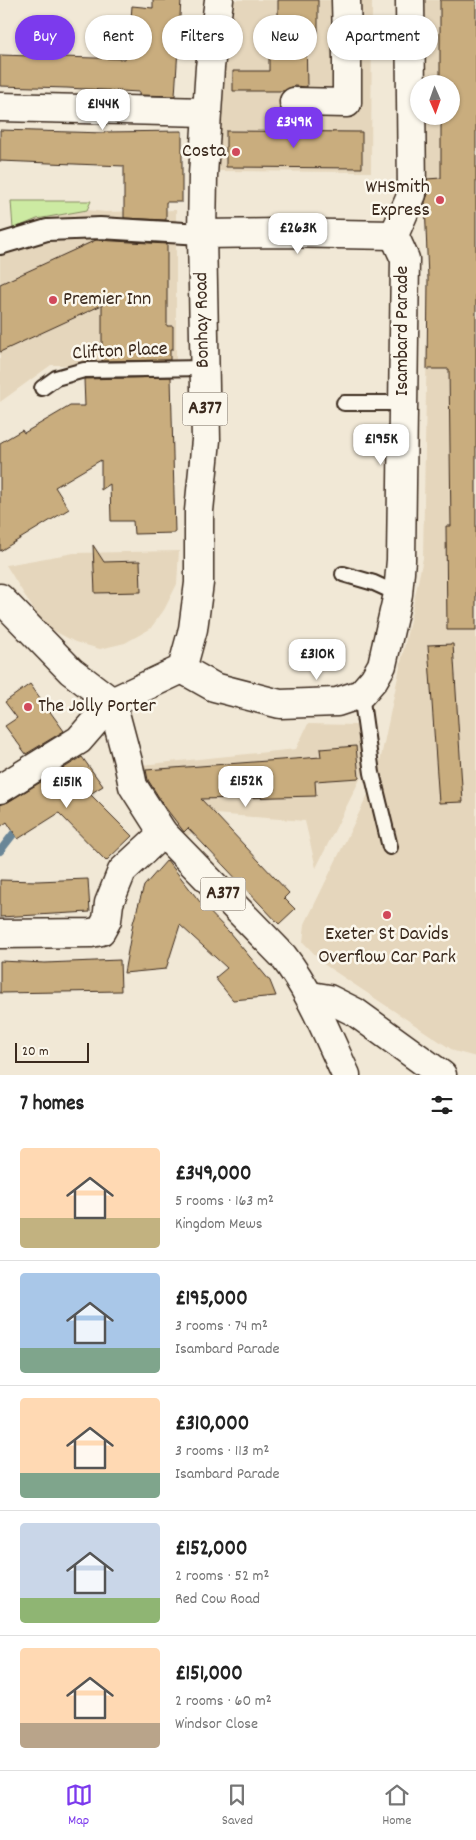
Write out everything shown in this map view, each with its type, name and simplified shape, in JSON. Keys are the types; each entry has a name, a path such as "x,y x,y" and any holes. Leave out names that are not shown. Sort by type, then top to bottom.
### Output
{"main road":[{"name":"Bonhay Road","path":"182,669 193,629 198,583 200,512 206,440 202,234 206,112 219,0"},
{"path":"346,0 346,15"},
{"path":"410,0 410,15"},
{"path":"294,102 347,103 347,60"},
{"path":"202,234 279,233 394,236 412,194 410,60"},
{"path":"0,107 206,112"},
{"name":"Isambard Parade","path":"361,694 374,679 382,665 398,594 401,560 405,259 394,236"},
{"path":"0,598 71,671 112,702"},
{"path":"0,789 78,740 112,702 182,669 214,687 280,704 337,702 361,694"},
{"name":"A377","path":"112,702 128,762 132,786 164,833 283,956 293,969 311,996 346,1075"},
{"path":"0,934 91,933 101,931 107,920 108,903 122,871 164,833"},
{"path":"311,996 329,999 355,1012 442,1075"}],"street":[{"path":"0,244 46,230 100,228 202,234"}],"lane":[{"name":"Clifton Place","path":"42,388 56,378 84,370 204,368"},
{"path":"344,403 403,403"},
{"path":"343,574 374,583 398,594"},
{"path":"361,694 372,773 390,847"}],"shaded area":[{"path":"234,0 372,0 372,15 327,15 327,60 372,60 371,172 217,171 222,60 243,60 243,15 230,15"},
{"path":"423,0 476,0 476,1057 454,1051 325,965 303,942 305,924 377,776 423,558 428,279 424,125 460,125 460,75 424,75 424,60 438,60 438,15 423,15"},
{"path":"87,210 105,212 176,210 176,365 51,365 0,402 0,237 13,229 37,219"},
{"path":"179,551 177,584 164,610 150,629 125,643 100,649 75,642 43,625 6,565 74,553"},
{"path":"308,724 356,725 366,767 316,868 305,821 215,814 183,840 141,787 141,765 296,749"}],"green space":[{"path":"11,201 91,201 87,210 37,219 13,229"}],"building":[{"path":"153,0 181,0 180,15 162,15 162,60 177,60 175,96 139,95 139,92 0,86 0,55 15,55 15,60 75,60 75,57 85,58 85,60 152,60 152,15 131,15 132,6 153,8"},
{"path":"278,0 318,0 318,33 317,15 278,15"},
{"path":"440,0 476,0 476,630 447,630 446,526 451,526 449,369 427,369 428,279 425,202 428,194 427,179 441,178 441,125 460,125 460,75 440,75"},
{"path":"269,60 306,60 307,87 294,86 284,91 233,91 233,71 269,71"},
{"path":"0,130 105,133 182,131 182,202 166,202 166,220 124,218 124,166 0,161"},
{"path":"226,131 362,132 362,168 226,167"},
{"name":"Premier Inn","path":"96,240 167,244 167,326 173,326 173,349 170,349 170,360 102,361 102,305 0,352 0,284"},
{"path":"171,377 175,533 134,534 133,521 111,521 110,484 101,490 101,460 55,487 69,509 0,551 0,443 22,430 24,433 70,406 85,406 84,379"},
{"path":"93,545 104,562 140,561 141,592 95,593"},
{"path":"453,644 463,802 439,803 428,645"},
{"path":"30,684 64,731 26,754 5,726 17,718 5,702"},
{"path":"356,746 359,778 315,781 316,796 201,799 289,893 284,898 295,909 279,924 188,828 184,832 148,780 146,770 321,757 320,749"},
{"path":"82,757 103,786 90,794 132,836 106,861 59,813 18,839 7,822 0,827 0,805"},
{"path":"167,860 200,902 229,932 270,981 276,996 233,1000 215,978 227,968 180,925 166,969 124,973 133,923 144,886"},
{"path":"88,879 90,912 0,917 0,880"},
{"path":"120,960 121,991 0,993 0,961 45,963"}],"waterway":[{"path":"0,851 14,833"}],"place":[{"name":"Costa","path":"236,152"},
{"name":"WHSmith Express","path":"440,200"},
{"name":"Premier Inn","path":"53,300"},
{"name":"The Jolly Porter","path":"28,707"},
{"name":"Exeter St Davids Overflow Car Park","path":"387,915"}]}
